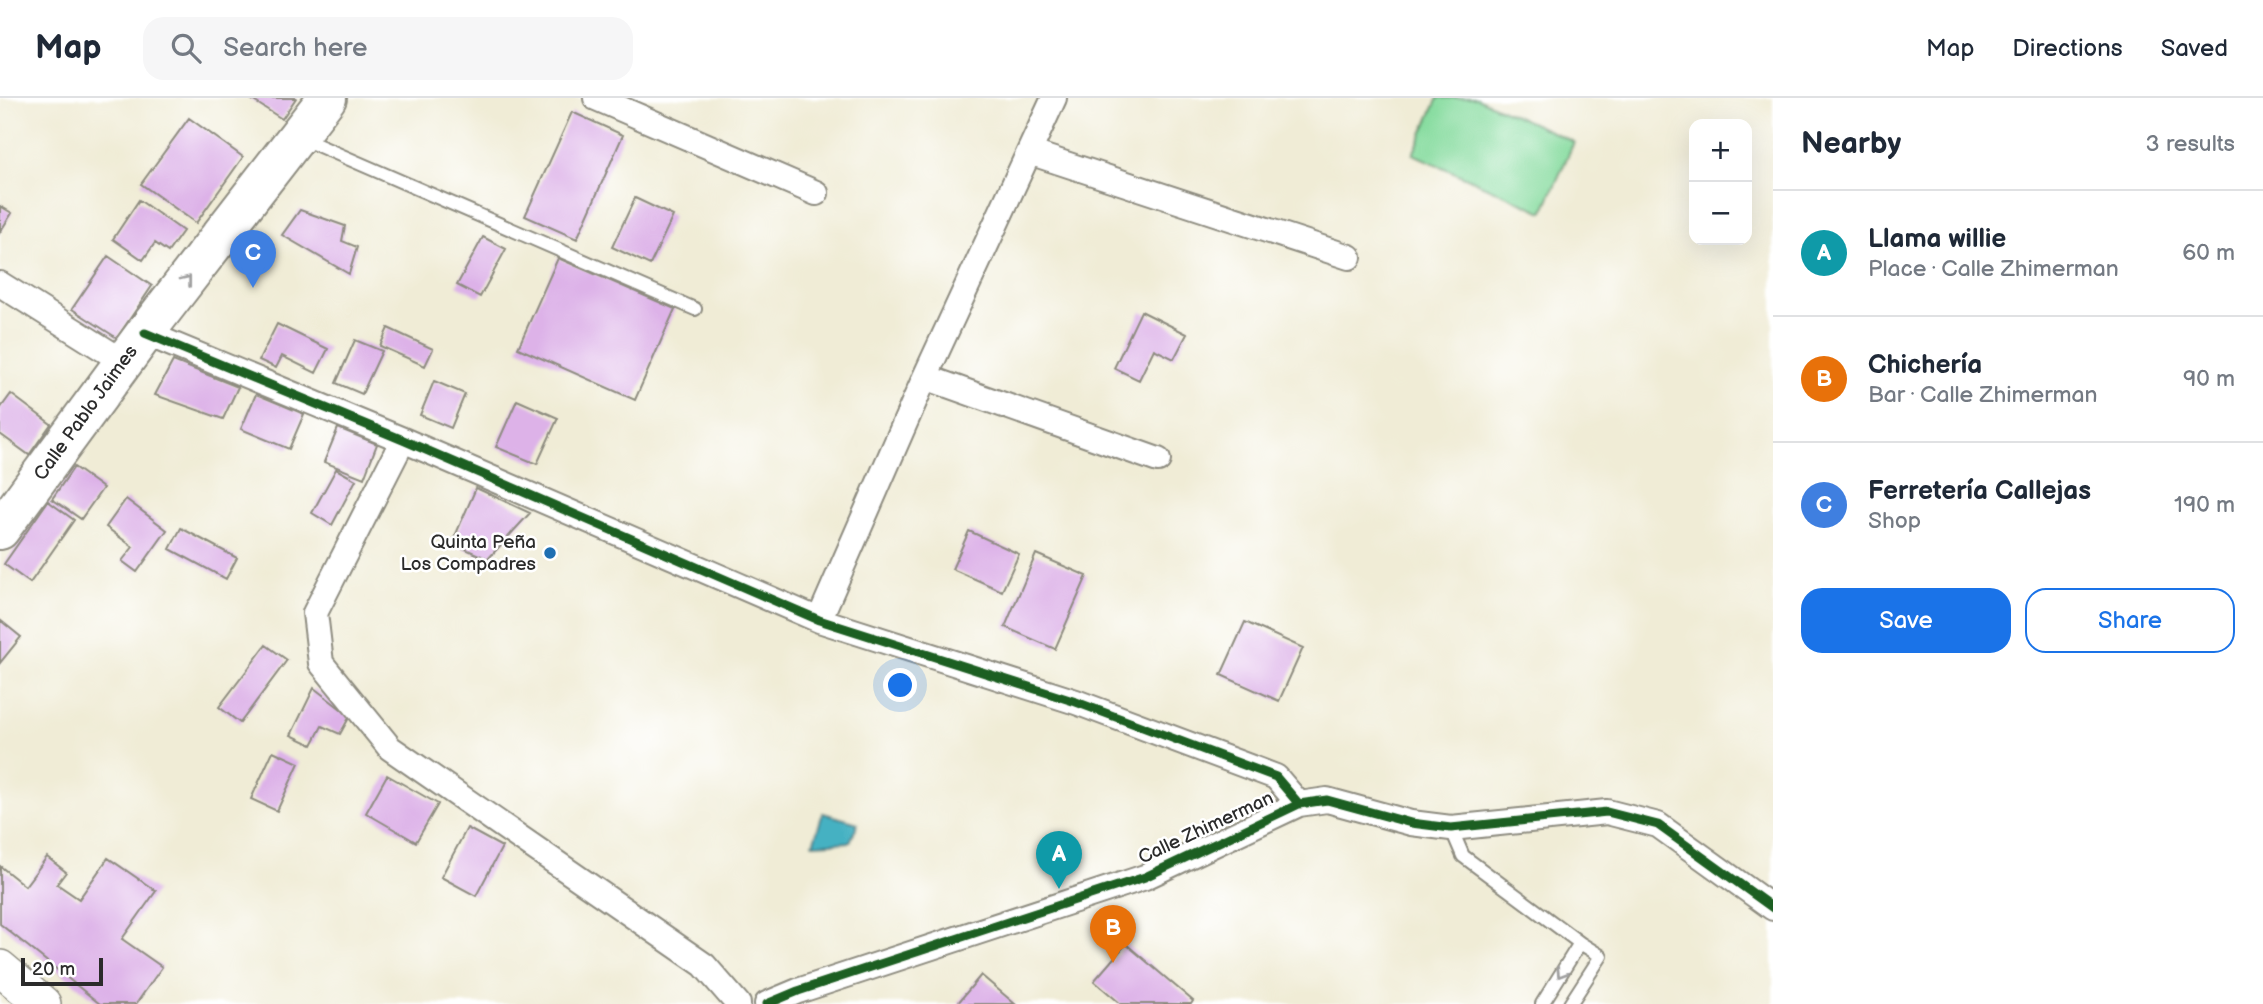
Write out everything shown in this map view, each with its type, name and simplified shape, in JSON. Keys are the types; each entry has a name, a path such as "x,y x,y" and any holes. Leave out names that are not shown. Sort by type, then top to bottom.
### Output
{"main road":[{"name":"Calle Pablo Jaimes","path":"0,530 134,348 327,98"},
{"path":"0,968 43,1004"}],"street":[{"path":"596,98 816,194"},
{"path":"818,620 925,377 1054,98"},
{"path":"1029,152 1349,257"},
{"path":"0,284 134,348 403,440 818,620 1076,702 1276,777 1299,804"},
{"path":"925,377 1158,460"},
{"path":"403,440 315,613 321,663 390,748 704,965 738,1004"},
{"name":"Calle Zhimerman","path":"767,1004 798,991 1145,877 1299,804 1327,800 1411,822 1451,828 1607,812 1658,825 1773,908"}],"lane":[{"path":"298,136 695,309"},
{"path":"1451,828 1463,856 1601,956 1570,1004"},
{"path":"1542,1004 1580,943"}],"green space":[{"path":"1438,98 1477,98 1574,142 1543,212 1413,154"}],"water":[{"path":"823,813 858,823 850,842 813,844"}],"building":[{"path":"249,98 296,98 282,119"},
{"path":"572,112 623,135 577,239 525,216"},
{"path":"189,118 243,157 196,223 141,184"},
{"path":"635,198 673,216 650,265 612,247"},
{"path":"139,200 183,231 168,252 155,243 143,260 113,239"},
{"path":"0,206 12,213 0,232"},
{"path":"300,210 345,226 342,241 357,247 349,274 282,235"},
{"path":"483,237 506,249 480,297 457,285"},
{"path":"108,256 152,286 117,338 72,309"},
{"path":"558,258 675,309 635,400 518,348"},
{"path":"1141,311 1187,334 1174,359 1154,349 1139,380 1114,368"},
{"path":"277,324 328,349 316,373 282,356 276,368 259,360"},
{"path":"388,328 433,349 425,366 380,346"},
{"path":"355,340 382,351 362,394 336,383"},
{"path":"173,361 238,387 223,419 155,395"},
{"path":"434,381 465,394 451,428 420,415"},
{"path":"11,394 51,424 29,455 0,434 0,409"},
{"path":"256,394 304,414 289,449 241,429"},
{"path":"517,400 558,418 537,464 496,447"},
{"path":"338,428 377,444 364,478 324,462"},
{"path":"74,467 103,488 81,519 52,499"},
{"path":"336,469 356,480 332,525 312,513"},
{"path":"476,488 530,513 488,559 452,543"},
{"path":"126,499 167,530 137,572 122,561 133,547 106,527"},
{"path":"48,501 74,520 30,583 4,564"},
{"path":"181,528 237,558 226,579 170,549"},
{"path":"969,531 1019,554 1002,591 952,569"},
{"path":"1036,554 1087,576 1055,649 1005,627"},
{"path":"0,620 21,637 0,663"},
{"path":"1245,622 1303,648 1279,701 1221,675"},
{"path":"266,645 287,660 240,723 219,707"},
{"path":"314,688 350,716 340,734 322,726 312,745 291,735"},
{"path":"273,751 299,763 277,811 251,799"},
{"path":"387,775 438,804 416,842 366,813"},
{"path":"467,828 502,847 476,896 441,877"},
{"path":"47,857 66,872 57,884 79,899 108,858 156,891 122,939 162,967 136,1004 100,1004 0,924 0,866 25,886"},
{"path":"1126,944 1193,1001 1191,1004 1121,1004 1094,981"},
{"path":"981,975 1015,1004 957,1004"}],"cycle path":[{"path":"145,333 403,440 819,620 1076,702 1276,777 1299,804"},
{"path":"767,1004 798,991 1145,877 1299,804 1327,800 1411,823 1451,828 1607,812 1658,825 1773,908"}],"place":[{"name":"Ferretería Callejas","path":"253,288"},
{"name":"Quinta Peña Los Compadres","path":"550,553"},
{"name":"Llama willie","path":"1059,889"},
{"name":"Chichería","path":"1113,963"}]}
